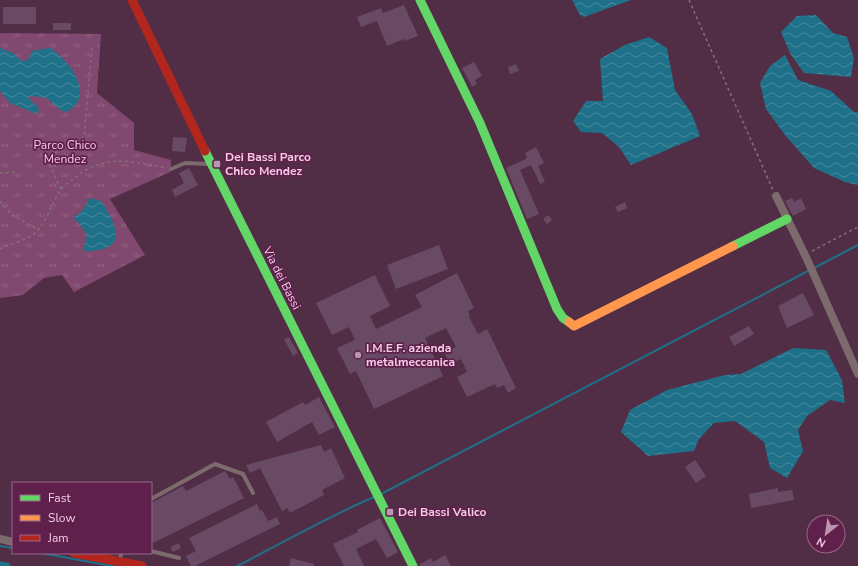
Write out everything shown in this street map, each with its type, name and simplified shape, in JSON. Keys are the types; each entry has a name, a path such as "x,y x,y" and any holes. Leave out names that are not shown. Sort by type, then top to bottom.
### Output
{"street":[{"name":"Via dei Bassi","path":"132,0 211,164 413,566"},
{"path":"420,0 480,123 557,309 562,318 574,326 787,219"},
{"path":"776,196 805,256 858,374"},
{"path":"0,539 12,542"},
{"path":"86,554 120,557 142,566"}],"lane":[{"path":"171,169 185,163 211,164"},
{"path":"152,498 215,464 243,474 253,493"},
{"path":"152,552 179,558"}],"path":[{"path":"689,0 776,196"},
{"path":"61,189 48,162 52,154 73,148 84,136 92,48"},
{"path":"0,249 32,235 38,230 51,210 61,189 83,170 98,163 119,161 171,169"},
{"path":"0,173 16,172"},
{"path":"0,200 12,215 38,230"},
{"path":"805,256 858,227"}],"green space":[{"name":"Parco Chico Mendez","path":"0,33 101,34 97,93 134,123 134,150 171,160 170,172 110,199 145,255 74,292 62,275 44,278 23,295 0,298"}],"water":[{"path":"572,0 631,0 584,17 580,15"},
{"path":"816,15 833,33 847,37 854,58 851,77 804,73 791,55 781,32 797,16"},
{"path":"649,37 667,48 675,90 692,114 700,136 631,165 619,147 602,133 581,132 573,121 586,101 603,101 600,59 625,45"},
{"path":"0,48 13,53 20,60 27,61 32,51 50,48 56,52 62,57 77,78 80,94 76,104 67,112 60,110 47,98 30,96 29,99 39,108 37,114 10,103 0,91"},
{"path":"785,55 798,80 831,91 854,112 858,112 858,185 845,182 814,168 785,135 766,109 760,83 770,66"},
{"path":"90,198 101,201 112,221 116,237 113,243 107,248 83,251 87,235 78,222 73,218 82,211"},
{"path":"793,348 826,350 842,380 845,403 830,400 807,416 798,430 803,451 787,478 770,468 764,442 735,421 714,423 699,439 694,451 648,456 621,432 630,410 667,390 725,375 741,374"}],"building":[{"path":"404,5 418,36 405,41 404,39 387,46 377,21 361,27 357,17 381,8 383,13"},
{"path":"3,7 36,7 36,24 3,24"},
{"path":"53,23 71,23 71,30 53,30"},
{"path":"474,62 482,76 475,80 477,84 472,87 462,68"},
{"path":"516,64 519,71 510,74 508,67"},
{"path":"173,137 187,138 185,152 172,151"},
{"path":"536,147 544,163 538,166 545,182 540,184 531,165 520,170 539,214 527,219 506,168 527,158 525,153"},
{"path":"189,168 198,185 175,197 172,190 184,183 179,173"},
{"path":"792,198 794,202 801,198 806,209 793,216 785,201"},
{"path":"625,202 627,208 618,212 615,207"},
{"path":"548,215 552,220 547,224 543,219"},
{"path":"439,245 448,269 396,289 387,265"},
{"path":"457,273 474,308 468,311 469,317 478,334 487,329 516,388 508,393 504,385 497,388 495,384 467,397 457,377 467,372 461,359 450,364 444,352 456,347 446,328 425,338 443,376 374,409 356,371 350,374 337,348 355,340 349,327 332,335 316,303 375,275 390,306 370,316 376,329 422,307 415,295"},
{"path":"803,293 814,315 787,328 778,306"},
{"path":"749,326 754,334 734,346 729,337"},
{"path":"289,337 298,353 293,356 284,339"},
{"path":"319,397 335,427 319,435 312,422 277,442 266,422 303,402 305,405"},
{"path":"321,445 324,452 331,448 345,478 322,490 324,495 290,513 287,508 282,511 260,468 250,473 246,465"},
{"path":"695,460 706,476 696,483 685,467"},
{"path":"225,471 230,479 233,477 244,498 153,543 152,502 183,486 186,491"},
{"path":"778,488 778,492 792,490 794,500 751,508 749,494"},
{"path":"257,504 260,511 262,510 268,521 277,517 280,524 195,566 191,566 186,556 196,551 189,538"},
{"path":"380,518 398,552 387,558 376,539 356,549 364,566 344,566 333,544 358,532 357,530"},
{"path":"179,543 181,548 173,552 170,547"},
{"path":"445,555 451,566 420,566 420,564 431,558 433,562"},
{"path":"291,558 314,564 314,566 289,566"}],"waterway":[{"path":"814,268 858,245"},
{"path":"381,494 810,270"},
{"path":"237,566 374,497"},
{"path":"0,546 12,548"},
{"path":"46,554 112,566"},
{"path":"0,565 7,566"}],"traffic: fast":[{"path":"420,0 480,123 557,309 563,318 569,322"},
{"path":"205,151 413,566"},
{"path":"733,246 787,219"}],"traffic: slow":[{"path":"569,322 574,326 733,246"}],"traffic: jam":[{"path":"132,0 205,151"},
{"path":"79,554 142,566"}],"place":[{"name":"Dei Bassi Parco Chico Mendez","path":"217,164"},
{"name":"I.M.E.F. azienda metalmeccanica","path":"358,355"},
{"name":"Dei Bassi Valico","path":"390,512"}]}
